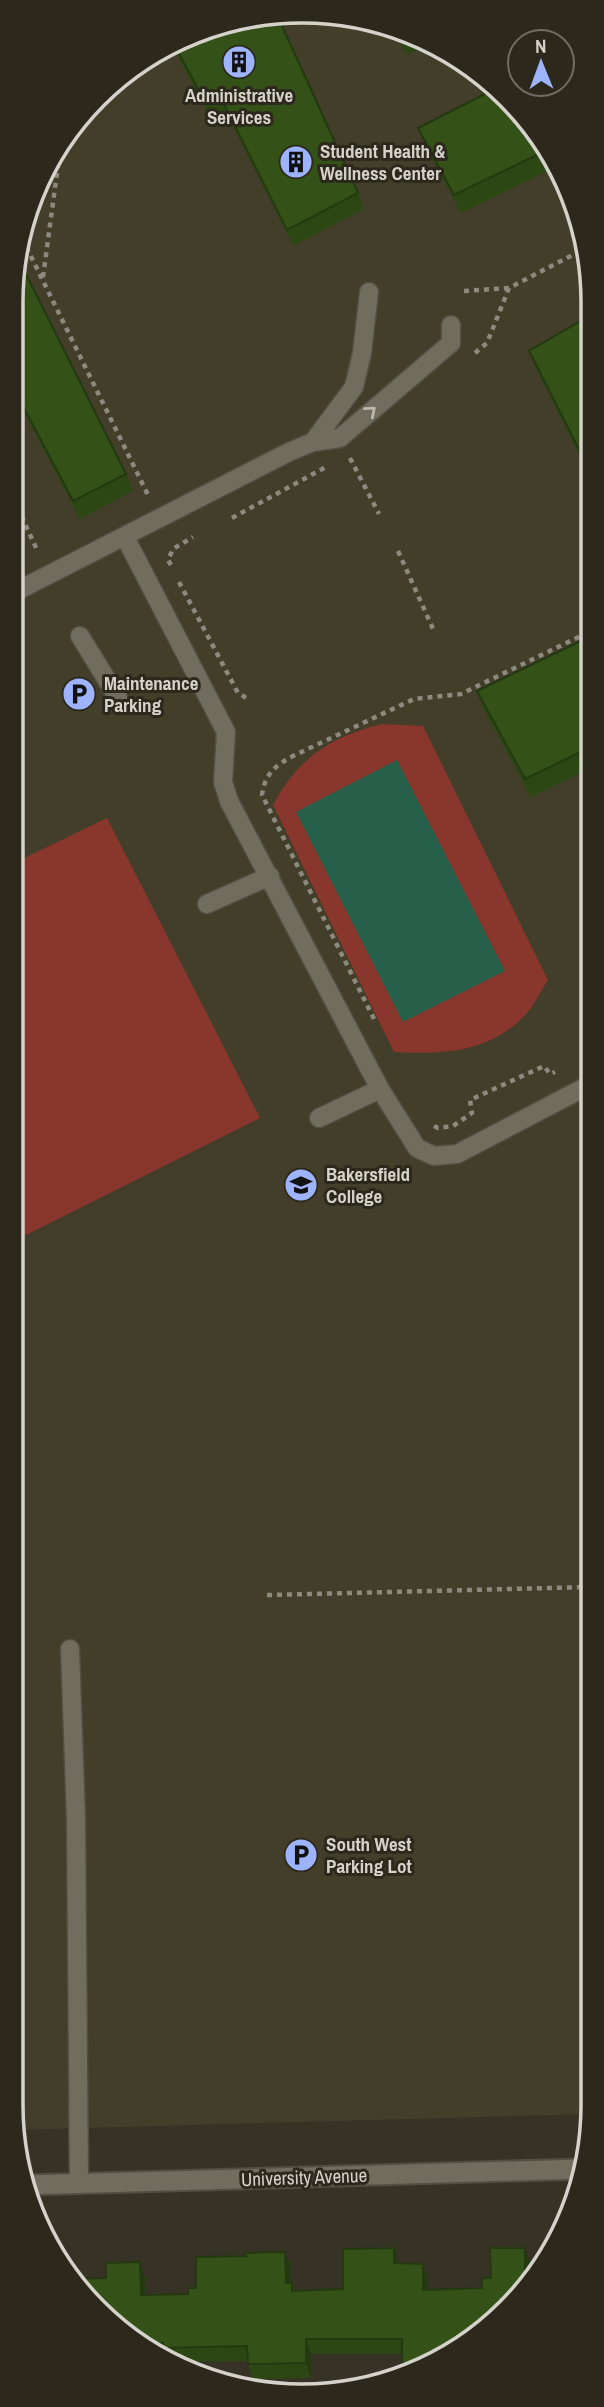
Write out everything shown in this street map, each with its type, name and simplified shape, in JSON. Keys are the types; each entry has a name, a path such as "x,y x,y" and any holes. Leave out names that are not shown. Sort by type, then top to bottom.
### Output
{"street":[{"name":"University Avenue","path":"35,2185 574,2169"}],"lane":[{"path":"313,442 354,387 362,353 369,292"},
{"path":"23,588 313,442 340,438 451,343 452,326"},
{"path":"125,537 226,732 223,782 229,801 380,1089 417,1148 434,1156 457,1154 581,1089"},
{"path":"80,636 118,698"},
{"path":"207,904 270,876"},
{"path":"319,1118 380,1089"},
{"path":"70,1649 76,1819 79,2184"}],"path":[{"path":"43,280 58,166"},
{"path":"28,250 150,496 137,503"},
{"path":"464,291 509,288"},
{"path":"348,455 379,514"},
{"path":"23,520 38,553 51,547"},
{"path":"193,537 173,549 168,560 238,694 250,700"},
{"path":"398,551 434,631"},
{"path":"374,1019 262,795 264,780 277,765 286,760 414,699 461,694 581,636"},
{"path":"431,1123 438,1128 453,1126 472,1113 470,1100 544,1066 550,1074 561,1071"},
{"path":"267,1595 581,1587"}],"shaded area":[{"name":"Bakersfield College","path":"320,23 374,32 426,52 472,80 512,118 544,162 566,212 579,266 581,2114 24,2130 25,266 38,212 60,162 80,132 118,92 162,60 195,44 230,32 266,25"},
{"path":"383,724 423,726 548,980 531,1008 517,1023 502,1034 469,1048 432,1053 394,1052 273,805 293,774 318,751 347,735"},
{"path":"397,760 505,971 403,1022 296,812"},
{"path":"107,818 260,1118 23,1236 23,859"}],"building":[{"path":"281,23 358,193 287,230 221,98 206,104 178,52 230,32"},
{"path":"483,89 512,118 539,154 454,195 418,128 485,94"},
{"path":"24,271 126,474 73,501 23,406"},
{"path":"581,321 581,453 529,351"},
{"path":"581,641 581,752 525,779 477,691"},
{"path":"394,2248 394,2263 423,2264 423,2290 482,2288 482,2278 491,2278 490,2248 525,2248 525,2274 472,2327 442,2347 402,2365 402,2339 306,2339 306,2363 248,2364 247,2346 164,2348 163,2343 157,2343 118,2315 83,2279 106,2278 106,2263 140,2262 141,2295 188,2294 188,2288 196,2288 196,2257 285,2252 286,2283 292,2283 292,2291 343,2289 343,2249"}],"place":[{"name":"Administrative Services","path":"239,62"},
{"name":"Student Health & Wellness Center","path":"296,162"},
{"name":"Maintenance Parking","path":"79,694"},
{"name":"Bakersfield College","path":"301,1185"},
{"name":"South West Parking Lot","path":"301,1855"}]}
